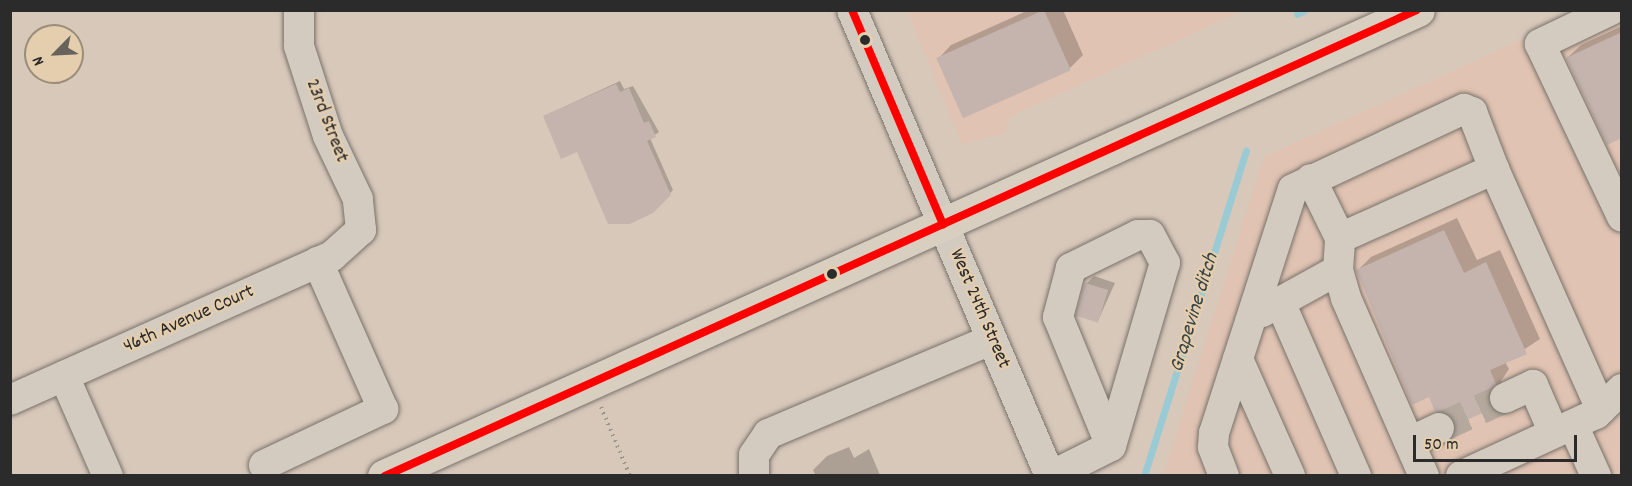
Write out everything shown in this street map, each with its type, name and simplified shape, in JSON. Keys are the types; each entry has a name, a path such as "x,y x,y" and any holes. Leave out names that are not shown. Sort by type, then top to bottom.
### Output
{"main road":[{"path":"384,476 1418,10"}],"street":[{"name":"23rd Street","path":"299,10 299,46 328,136 358,199 361,230"},
{"name":"West 24th Street","path":"852,10 1051,476"},
{"path":"1611,10 1540,44 1591,157 1613,180 1622,217"},
{"path":"1547,59 1622,26"},
{"path":"1224,476 1214,433 1293,189 1464,109 1472,112 1494,169 1601,409"},
{"path":"1340,238 1494,169"},
{"path":"1311,179 1340,238 1338,270 1424,476"},
{"name":"46th Avenue Court","path":"10,400 318,262 361,230"},
{"path":"1051,476 1111,446 1165,263 1160,246 1150,235 1137,235 1076,264 1058,317 1111,446"},
{"path":"264,465 383,410 318,262"},
{"path":"1251,318 1338,270"},
{"path":"1280,302 1356,476"},
{"path":"754,476 754,455 768,434 992,340"},
{"path":"1238,359 1290,476"},
{"path":"64,376 108,476"},
{"path":"1505,398 1533,385 1596,476"},
{"path":"1461,476 1564,429 1601,409 1622,388"},
{"path":"1408,442 1439,428"}],"path":[{"path":"591,383 630,476"}],"shaded area":[{"path":"907,11 1243,11 1011,116 1003,134 962,144"},
{"path":"1584,11 1621,11 1621,475 1163,476 1264,157"}],"building":[{"path":"1044,10 1071,70 963,118 936,58"},
{"path":"1622,32 1622,138 1607,145 1566,58"},
{"path":"616,84 620,92 629,88 644,123 649,121 656,137 647,141 671,195 653,213 630,224 608,224 577,152 561,159 543,116"},
{"path":"1444,230 1464,273 1486,262 1527,354 1490,370 1496,384 1488,396 1492,409 1455,425 1448,414 1435,412 1429,397 1412,405 1356,270"},
{"path":"1085,283 1108,290 1098,323 1075,316"}],"waterway":[{"name":"Grapevine ditch","path":"1297,14 1305,10"},
{"name":"Grapevine ditch","path":"1144,476 1246,151"}],"tunnel":[{"path":"1439,428 1505,398"}],"transit line":[{"path":"852,10 943,224"},
{"path":"385,476 1417,10"}]}
